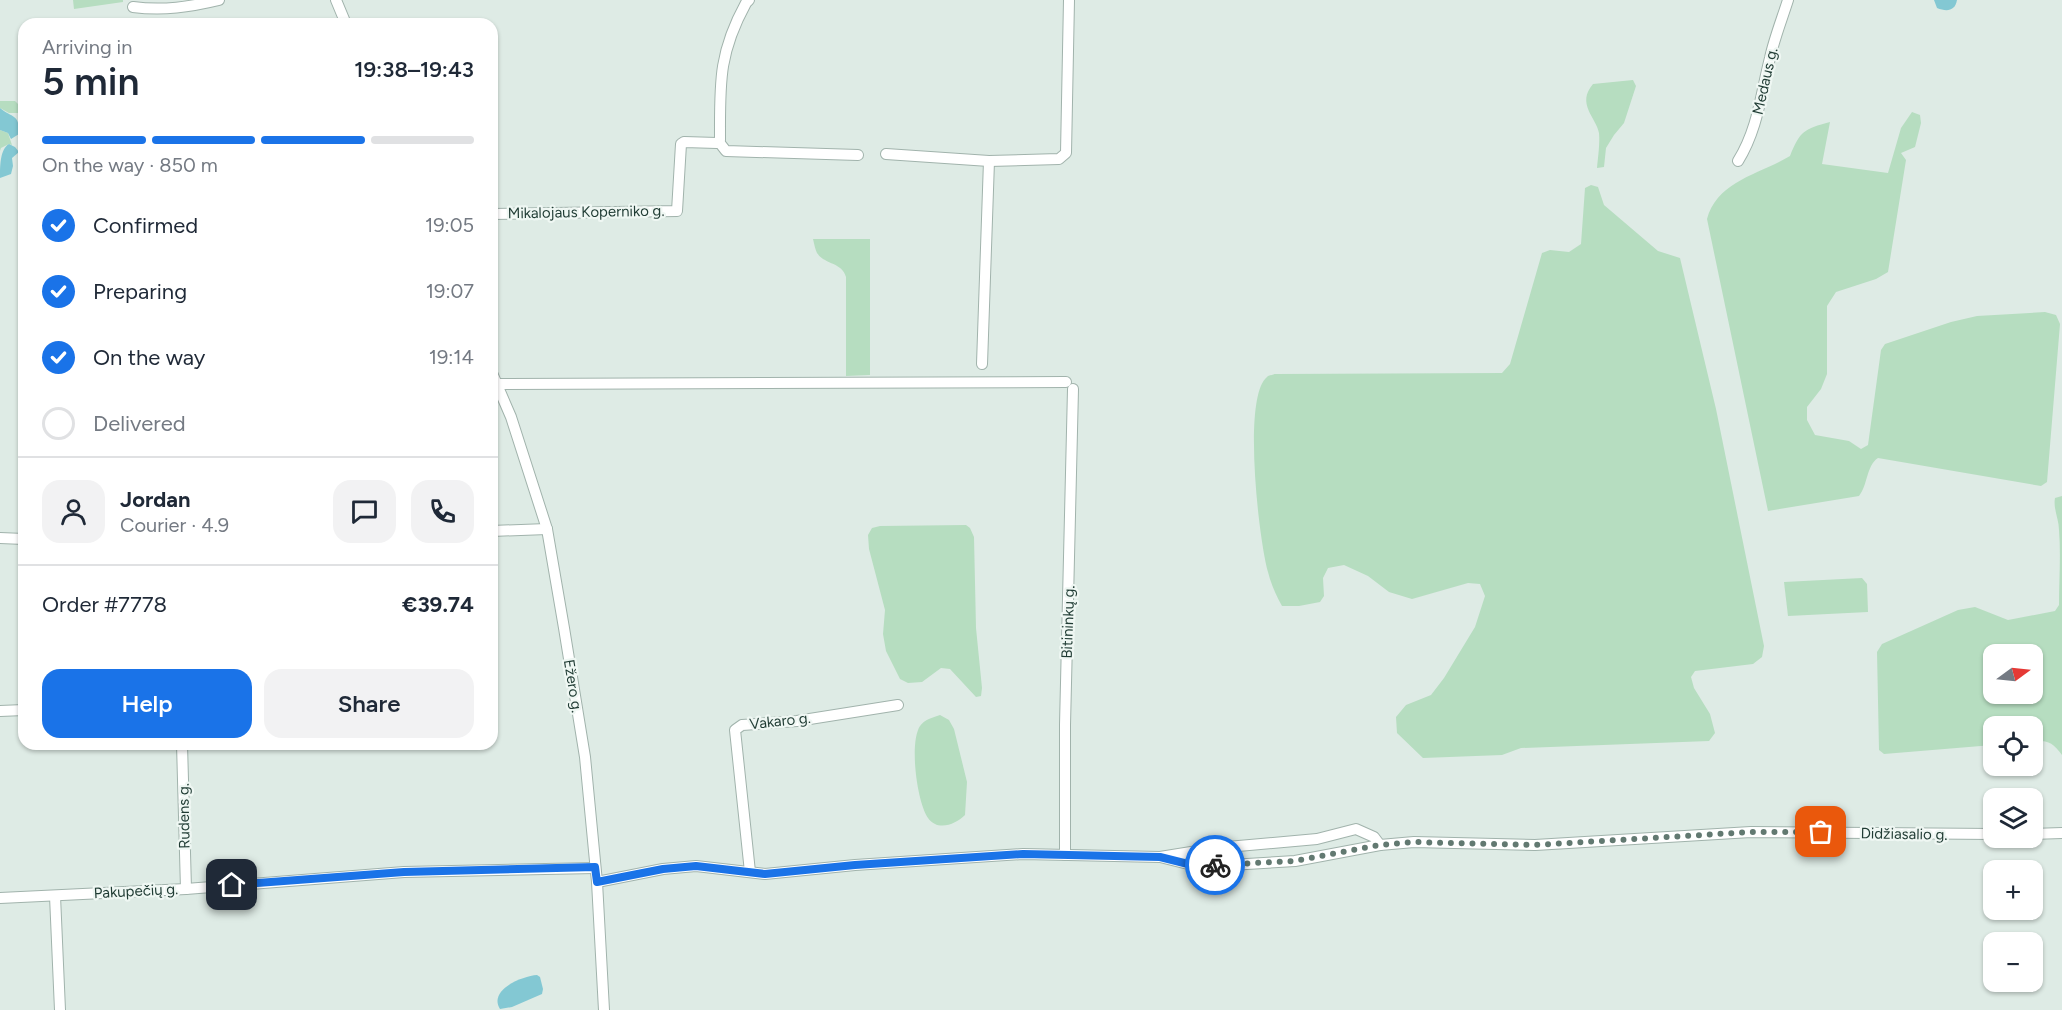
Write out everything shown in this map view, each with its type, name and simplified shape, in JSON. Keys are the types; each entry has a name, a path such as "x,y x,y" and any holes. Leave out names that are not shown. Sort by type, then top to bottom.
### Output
{"street":[{"path":"133,7 155,10 176,9 219,0"},
{"path":"336,0 344,18"},
{"path":"749,0 732,27 725,49 720,76 718,142 726,151 858,155"},
{"path":"886,154 989,161 1054,161 1059,159 1066,153 1069,0"},
{"name":"Medaus g.","path":"1738,160 1748,145 1756,122 1770,57 1788,0"},
{"name":"Mikalojaus Koperniko g.","path":"498,214 677,211 681,144 684,142 718,142"},
{"path":"982,364 989,161"},
{"name":"Bitininkų g.","path":"498,384 1070,385 1065,855"},
{"name":"Ežero g.","path":"498,386 521,444 547,529 585,757 597,882 604,1010"},
{"path":"498,531 547,529"},
{"path":"0,538 18,538"},
{"name":"Vakaro g.","path":"750,872 735,730 742,725 797,721 898,705"},
{"path":"0,711 18,710"},
{"name":"Rudens g.","path":"182,750 186,889"},
{"path":"1160,857 1225,847 1317,839 1356,829 1374,837 1380,845"},
{"name":"Didžiasalio g.","path":"597,882 663,869 696,866 765,874 855,865 1023,854 1160,857 1188,864 1230,865 1316,858 1380,845 1414,842 1535,845 1751,832 1983,834"},
{"path":"2043,834 2062,833"},
{"name":"Pakupečių g.","path":"0,898 186,889 404,872 595,867"},
{"path":"55,896 60,1010"}],"green space":[{"path":"73,0 123,0 123,2 74,9"},
{"path":"1633,80 1636,86 1624,123 1606,148 1604,167 1597,168 1599,133 1588,110 1586,98 1588,91 1593,84"},
{"path":"0,101 15,101 18,104 18,113 9,113 0,108"},
{"path":"1912,112 1920,115 1921,123 1915,147 1901,153 1906,160 1888,272 1876,279 1836,292 1827,306 1827,374 1821,389 1807,407 1807,420 1815,435 1849,441 1861,449 1868,445 1881,350 1885,344 1951,322 1977,316 2045,312 2056,315 2060,324 2047,482 2041,486 1878,458 1871,466 1859,496 1768,511 1707,219 1712,206 1730,187 1790,156 1804,132 1830,122 1822,164 1888,173 1901,128"},
{"path":"0,130 8,133 12,145 1,148 0,151"},
{"path":"1591,185 1598,187 1604,205 1658,251 1680,258 1716,409 1764,646 1762,657 1753,664 1695,671 1691,677 1694,688 1710,714 1715,733 1709,741 1521,748 1502,755 1423,758 1397,733 1396,717 1406,705 1431,695 1444,678 1475,627 1485,596 1480,584 1468,583 1412,599 1389,592 1368,576 1344,565 1328,568 1323,578 1324,596 1320,602 1282,606 1264,556 1257,502 1254,439 1259,390 1267,377 1275,374 1502,373 1510,364 1542,253 1550,250 1569,252 1581,244 1585,188"},
{"path":"813,239 870,239 870,375 846,376 846,277 841,269 820,257"},
{"path":"2062,496 2062,755 2050,743 2043,741 2043,716 1983,716 1983,746 1884,754 1879,750 1877,652 1882,644 1958,610 1975,607 2008,620 2055,611 2059,605 2060,558 2059,526 2055,498"},
{"path":"966,525 974,537 976,628 982,688 981,696 976,697 950,669 941,668 922,682 908,683 900,679 886,651 883,634 885,610 869,549 868,535 872,528 880,526"},
{"path":"1862,578 1867,584 1868,612 1788,616 1784,582"},
{"path":"940,715 949,720 954,729 967,782 965,815 952,824 942,826 932,822 924,810 918,786 915,758 915,745 920,726 926,720"}],"water":[{"path":"1934,0 1957,0 1952,8 1944,10 1937,8"},
{"path":"0,108 17,120 18,135 11,139 8,133 0,130"},
{"path":"9,144 15,147 18,153 12,158 11,174 0,178 0,163 6,146"},
{"path":"537,975 540,977 542,994 512,1007 500,1009 498,1002 502,990 523,978"}],"way so far":[{"path":"1215,865 1295,861 1380,845 1414,842 1535,845 1751,832 1821,832"}],"route":[{"path":"232,885 404,872 595,867 597,882 663,869 696,866 765,874 855,865 1023,854 1160,857 1188,864 1215,865"}]}
